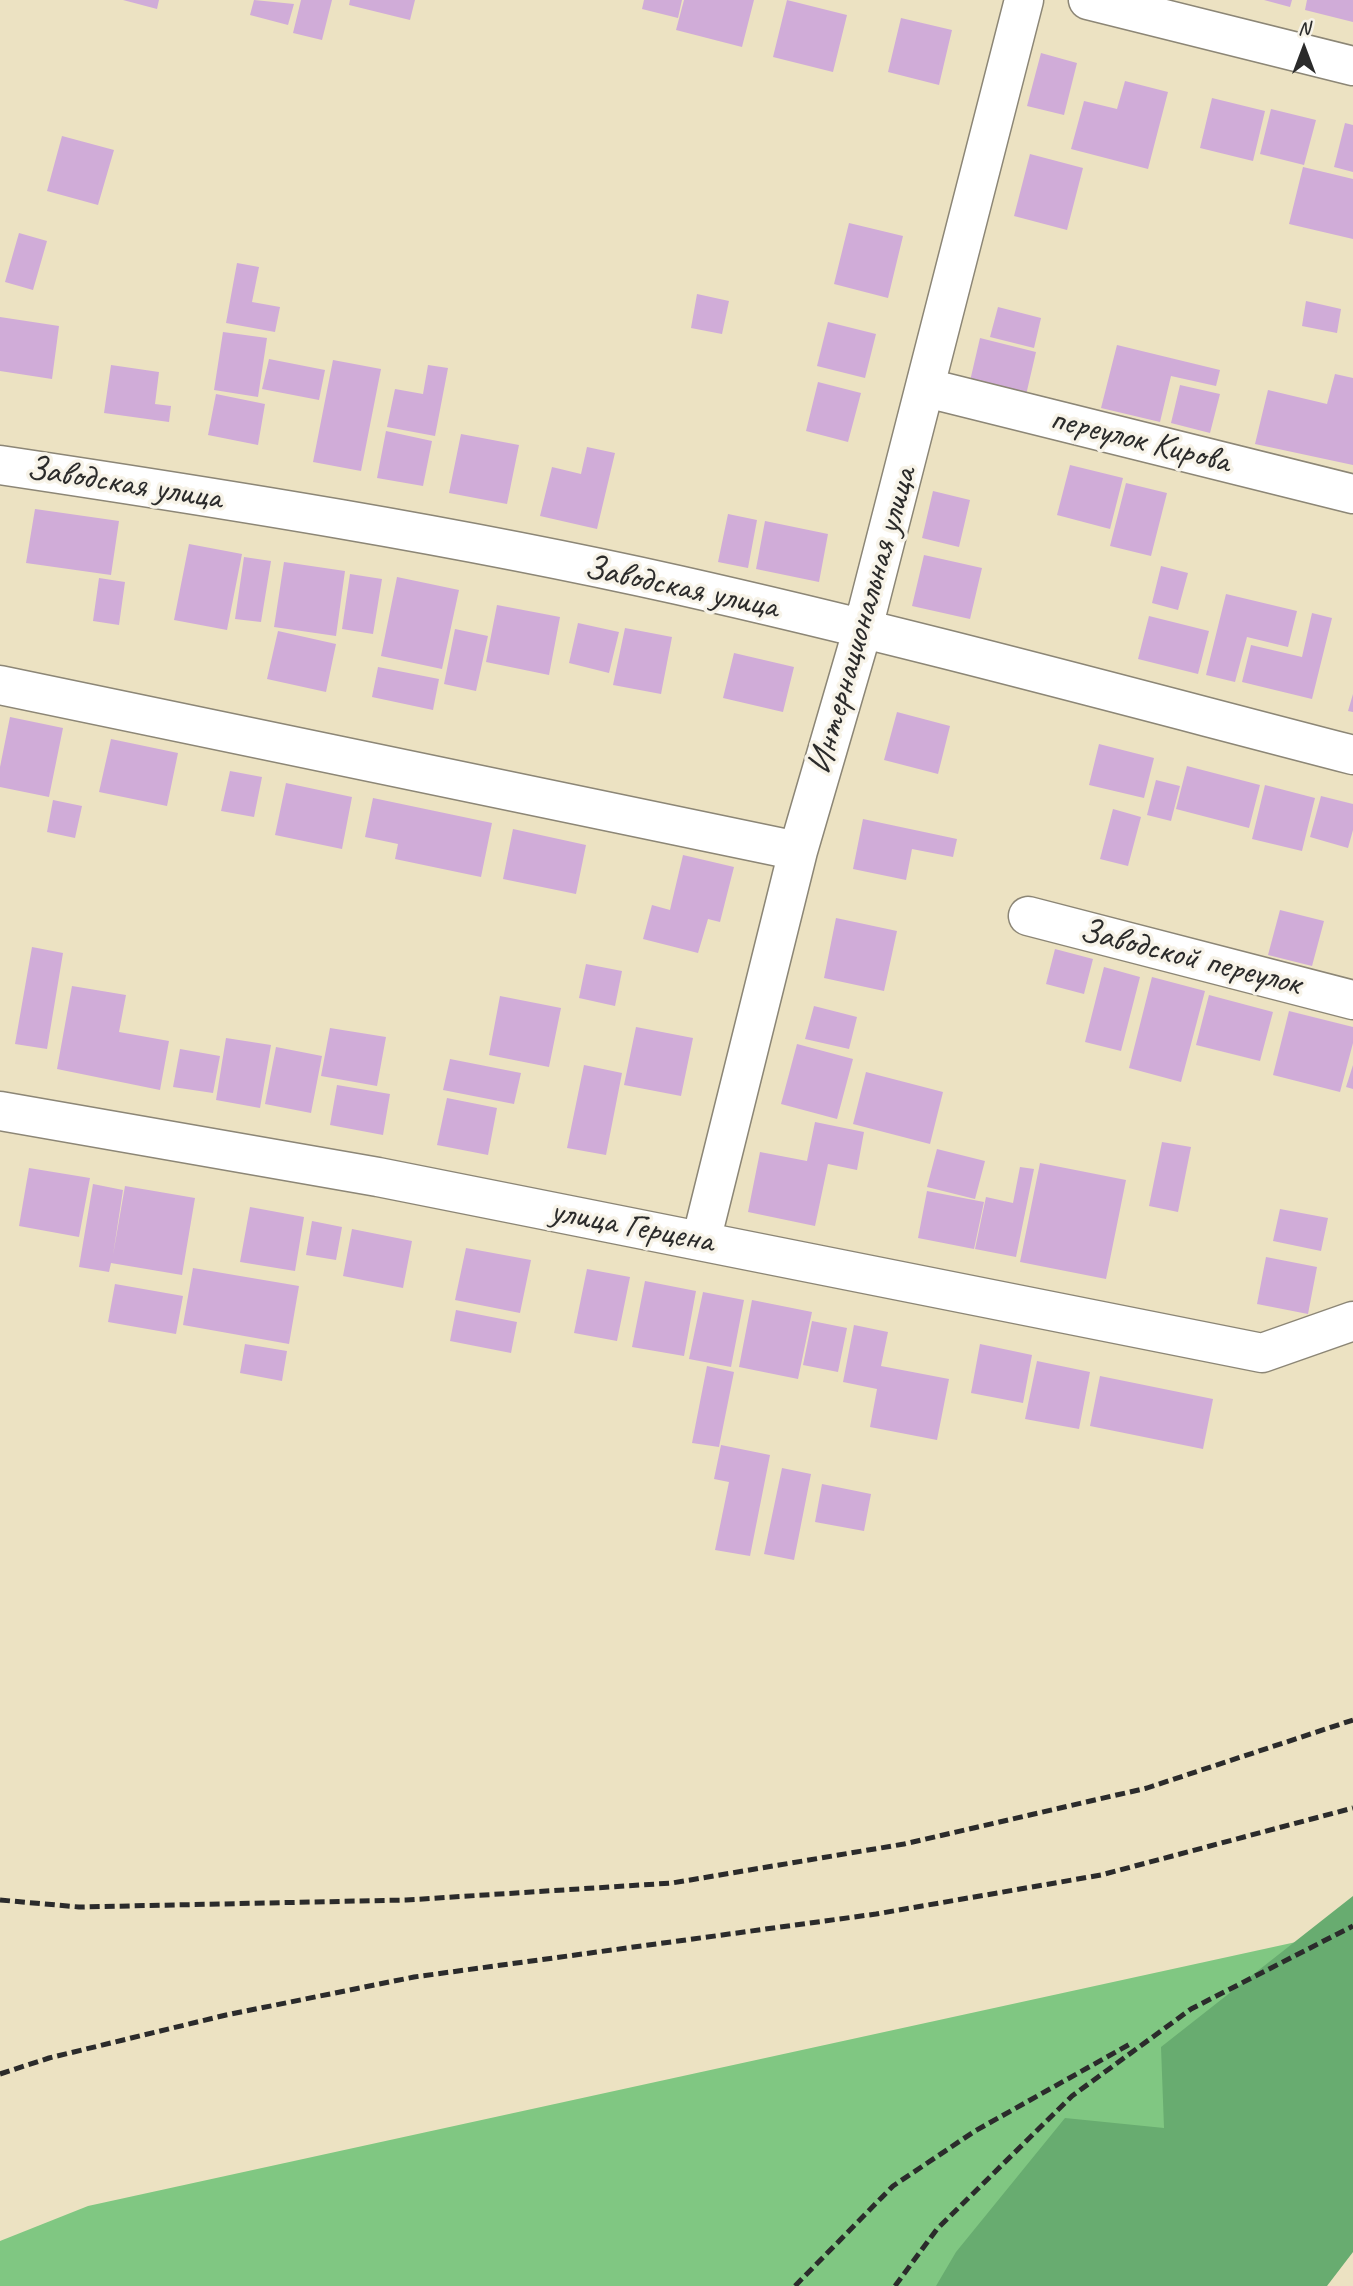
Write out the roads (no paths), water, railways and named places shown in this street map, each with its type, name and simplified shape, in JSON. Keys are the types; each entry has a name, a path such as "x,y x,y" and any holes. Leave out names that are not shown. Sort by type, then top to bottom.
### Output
{"street":[{"name":"Интернациональная улица","path":"701,1241 797,851 863,628 927,388 1024,0"},
{"path":"1088,0 1353,66"},
{"name":"переулок Кирова","path":"927,388 1353,494"},
{"name":"Заводская улица","path":"0,465 292,509 676,585 863,628 1353,755"},
{"path":"0,685 797,851"},
{"name":"Заводской переулок","path":"1028,916 1353,1000"},
{"name":"улица Герцена","path":"0,1111 378,1177 1262,1353 1353,1321"}],"railway":[{"path":"0,1900 79,1907 406,1900 672,1883 904,1844 1147,1788 1353,1720"},
{"path":"0,2074 49,2058 226,2015 414,1977 876,1914 1101,1875 1353,1808"},
{"path":"895,2286 937,2229 1072,2096 1191,2009 1353,1926"},
{"path":"795,2286 893,2186 975,2131 1130,2044"}]}
